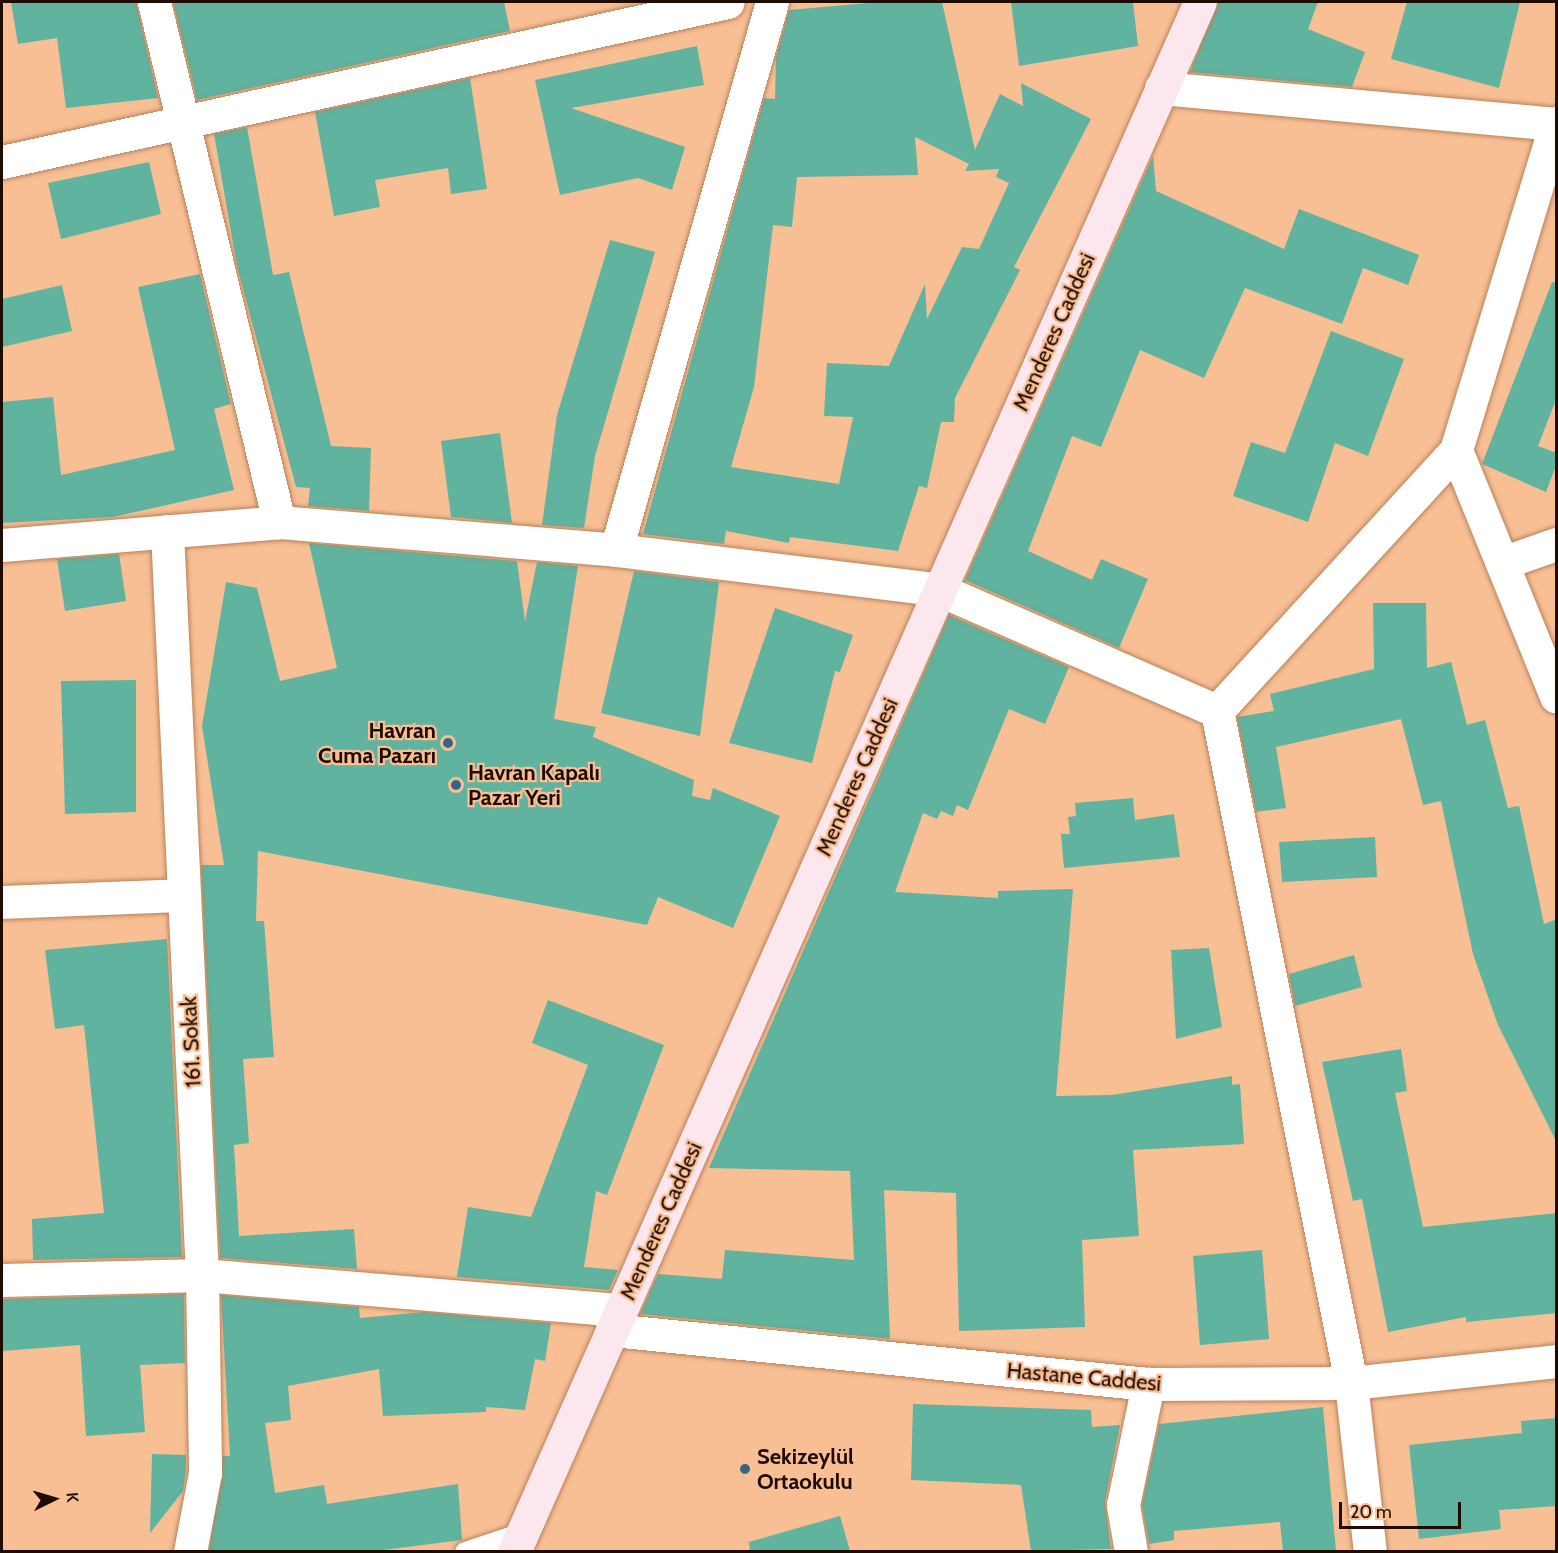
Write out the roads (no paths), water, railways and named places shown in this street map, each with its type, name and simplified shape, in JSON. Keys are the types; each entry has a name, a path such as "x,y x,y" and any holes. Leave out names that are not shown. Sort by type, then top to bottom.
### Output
{"main road":[{"name":"Menderes Caddesi","path":"518,1542 1200,2"}],"street":[{"path":"154,2 180,121 279,522"},
{"path":"2,162 728,2"},
{"path":"616,550 772,2"},
{"path":"1161,88 1556,124 1456,450 1217,711"},
{"path":"1456,450 1557,696"},
{"path":"2,545 279,522 616,550 940,590 1217,711"},
{"name":"161. Sokak","path":"167,531 202,1275 205,1473 190,1551"},
{"path":"1502,563 1557,544"},
{"path":"1217,711 1351,1383 1370,1551"},
{"path":"2,902 184,895"},
{"name":"Hastane Caddesi","path":"2,1280 202,1275 617,1320 1148,1384 1351,1383 1557,1361"},
{"path":"1131,1551 1123,1505 1148,1384"}],"lane":[{"path":"465,1551 518,1542"}],"place":[{"name":"Havran Cuma Pazarı","path":"448,743"},
{"name":"Havran Kapalı Pazar Yeri","path":"456,785"},
{"name":"Sekizeylül Ortaokulu","path":"745,1469"}]}
